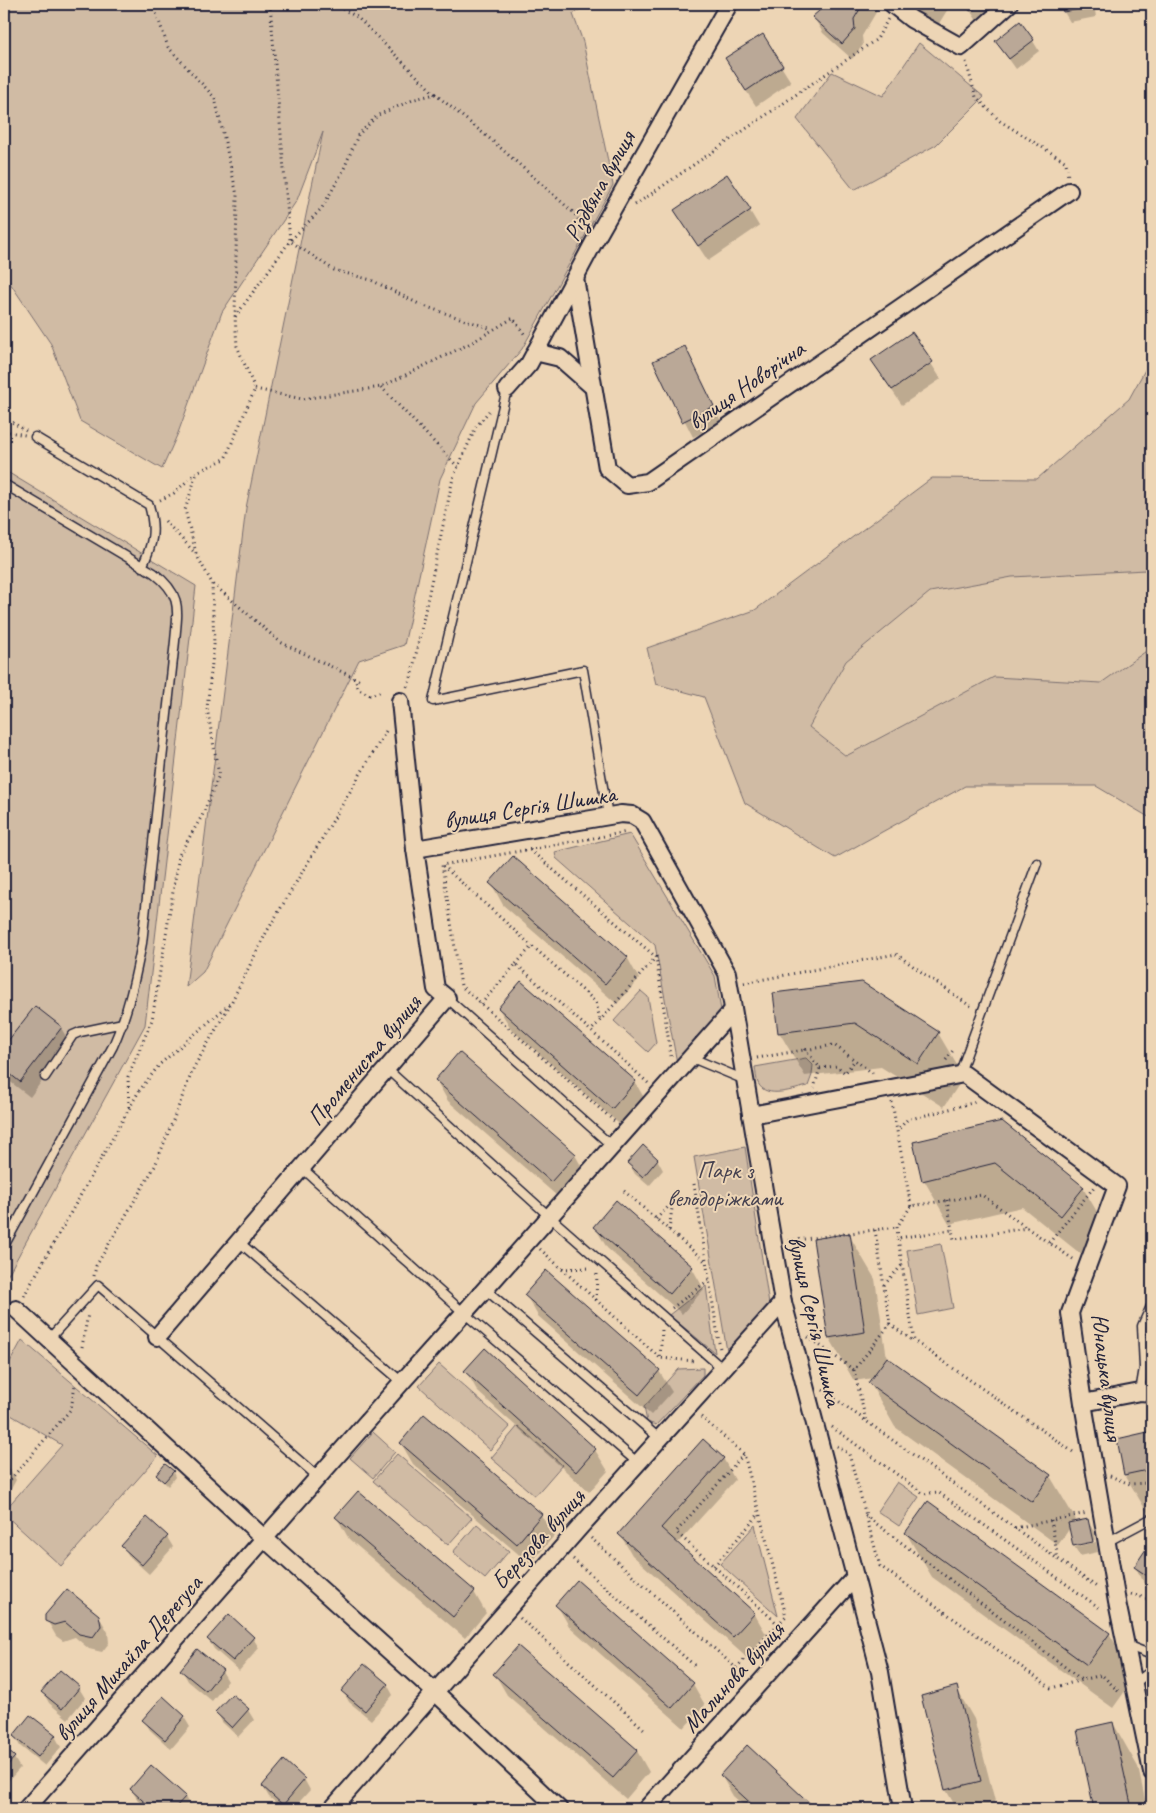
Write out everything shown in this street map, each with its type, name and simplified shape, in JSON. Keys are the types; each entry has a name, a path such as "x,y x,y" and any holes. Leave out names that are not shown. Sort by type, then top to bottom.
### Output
{"street":[{"name":"Різдвяна вулиця","path":"507,389 532,358 594,242 728,4"},
{"path":"893,5 911,18 961,47 1009,4"},
{"name":"вулиця Новорічна","path":"575,278 607,468 626,485 648,482 1069,191"},
{"path":"532,358 560,358 593,387"},
{"name":"Промениста вулиця","path":"157,1337 447,998 436,989 415,849 400,701"},
{"name":"вулиця Сергія Шишка","path":"415,849 608,816 632,815 642,821 727,972 783,1302 880,1672 903,1809"},
{"name":"вулиця Михайла Дерегуса","path":"26,1809 402,1382 734,1010"},
{"name":"Юнацька вулиця","path":"960,1075 964,1074 1117,1186 1070,1313 1083,1403 1107,1542 1122,1597 1121,1623 1152,1772"},
{"path":"751,1115 960,1075"},
{"name":"Березова вулиця","path":"332,1809 434,1692 783,1302"},
{"path":"16,1309 559,1809"},
{"path":"1083,1403 1146,1393"},
{"name":"Малинова вулиця","path":"646,1809 855,1577"}],"lane":[{"path":"507,389 433,701 583,670 608,816"},
{"path":"35,437 150,505 154,523 153,537 142,567"},
{"path":"4,484 154,573 174,594 177,609 142,943 133,988 123,1023 113,1046 4,1246"},
{"path":"960,1075 1037,863"},
{"path":"447,998 613,1147"},
{"path":"45,1077 73,1035 123,1023"},
{"path":"692,1058 745,1080"},
{"path":"388,1069 550,1217 723,1368"},
{"path":"302,1168 464,1313 638,1463"},
{"path":"239,1242 402,1382"},
{"path":"49,1339 98,1285 318,1477"},
{"path":"485,1289 660,1439"},
{"path":"1146,1393 1142,1326 1152,1304"},
{"path":"1107,1542 1152,1518"},
{"path":"1126,1645 1152,1655"},
{"path":"1134,1684 1152,1670"}],"path":[{"path":"153,4 168,46 215,98 238,195 236,346 255,389 225,459 197,472 174,493 150,505 196,554 212,583 280,642 359,680"},
{"path":"270,4 290,241"},
{"path":"334,4 357,18 435,94 495,143 574,213 594,242"},
{"path":"628,210 877,39 893,5"},
{"path":"961,47 976,97 1000,121 1066,162 1069,191"},
{"path":"235,317 290,241 322,208 343,171 358,135 378,116 415,99 435,94"},
{"path":"290,241 334,270 371,280 421,305 492,330"},
{"path":"255,389 302,400 381,387 471,343 513,318 525,334 532,358"},
{"path":"381,387 458,467"},
{"path":"400,701 411,678 453,478 476,426 507,389"},
{"path":"4,417 35,437"},
{"path":"4,431 35,437"},
{"path":"196,554 185,510 197,472"},
{"path":"128,1109 128,1077 152,1020 179,855 202,816 219,775 206,708 214,645 212,583"},
{"path":"353,677 359,689 370,695 382,691"},
{"path":"93,1284 96,1266 155,1166 194,1067 231,1003 266,933 388,727"},
{"path":"442,865 637,830"},
{"path":"530,850 656,958 671,1058"},
{"path":"442,865 596,1002 600,1021"},
{"path":"442,865 461,986 614,1122 620,1115"},
{"path":"481,1004 532,946"},
{"path":"737,984 896,954 973,1008 970,1016"},
{"path":"591,1031 656,958"},
{"path":"516,964 649,1083"},
{"path":"16,1309 139,1091 160,1064 231,1003"},
{"path":"749,1060 834,1045 880,1079"},
{"path":"943,1062 956,1046"},
{"path":"805,1049 820,1068"},
{"path":"820,1068 837,1066 845,1073 855,1060"},
{"path":"813,1091 820,1068"},
{"path":"643,1090 654,1077"},
{"path":"911,1206 897,1131 907,1120 979,1101"},
{"path":"1049,1243 1097,1183"},
{"path":"694,1184 723,1368"},
{"path":"624,1191 707,1263"},
{"path":"914,1341 896,1227 911,1206 982,1195 1073,1260 1077,1251"},
{"path":"656,1219 673,1202 696,1198"},
{"path":"947,1200 954,1239 1027,1228"},
{"path":"669,1230 673,1202"},
{"path":"788,1250 787,1241 896,1227"},
{"path":"875,1230 890,1324 1095,1468 1130,1484 1150,1483 1152,1488"},
{"path":"898,1238 952,1230"},
{"path":"530,1239 660,1358"},
{"path":"884,1285 902,1265"},
{"path":"562,1269 597,1268 596,1300"},
{"path":"4,1487 71,1409 88,1311"},
{"path":"854,1370 890,1324"},
{"path":"808,1337 854,1370 866,1421"},
{"path":"820,1388 1058,1559 1122,1597 1152,1600"},
{"path":"591,1537 736,1668 786,1616 744,1454 700,1416 706,1409"},
{"path":"830,1425 924,1494 938,1492 1121,1623"},
{"path":"744,1454 676,1532 778,1624"},
{"path":"1014,1528 1089,1512"},
{"path":"714,1566 759,1514"},
{"path":"1082,1680 865,1514 880,1566 1051,1688 1102,1675 1138,1710"},
{"path":"1051,1520 1058,1559"},
{"path":"572,1559 695,1666"},
{"path":"519,1618 644,1729"}],"shaded area":[{"path":"1152,560 1152,647 1101,683 994,677 846,756 809,728 846,661 930,592 1012,577 1146,570"}],"green space":[{"path":"4,4 588,4 573,14 583,42 613,185 522,349 476,403 440,479 404,645 359,660 203,972 186,987 246,508 323,132 297,200 222,312 178,433 162,469 80,421 51,344 4,274"},
{"path":"919,43 984,97 936,145 854,190 797,119 832,72 883,96"},
{"path":"1152,357 1152,560 1146,570 1012,577 930,592 846,661 809,727 846,756 994,677 1101,683 1152,647 1152,819 1096,786 965,786 835,858 745,803 704,697 656,684 647,648 755,610 932,478 1037,479 1129,399"},
{"path":"4,470 196,586 145,1025 4,1282"},
{"path":"630,834 715,976 721,1010 677,1063 655,945 556,858 555,852"},
{"path":"641,991 648,997 656,1043 648,1052 614,1021"},
{"path":"806,1058 813,1065 808,1086 774,1092 767,1091 758,1083 755,1067"},
{"name":"Парк з велодоріжками","path":"745,1147 770,1311 728,1357 694,1157"},
{"path":"941,1244 953,1308 918,1315 907,1250"},
{"path":"706,1286 715,1353 669,1315"},
{"path":"22,1340 158,1456 61,1566 4,1514 4,1511 62,1445 4,1411 4,1373"},
{"path":"439,1364 510,1427 490,1450 419,1386"},
{"path":"703,1368 703,1375 656,1425 647,1422 644,1407 678,1369"},
{"path":"518,1426 562,1465 535,1496 491,1458"},
{"path":"373,1432 395,1452 373,1478 350,1458"},
{"path":"397,1454 472,1518 448,1545 373,1481"},
{"path":"897,1482 919,1497 899,1526 877,1511"},
{"path":"477,1524 509,1551 485,1579 453,1552"},
{"path":"755,1525 778,1616 720,1564"}],"building":[{"path":"827,4 863,4 854,19 855,29 842,44 812,17"},
{"path":"965,4 982,4 970,11"},
{"path":"1061,4 1091,4 1091,7 1063,12"},
{"path":"1020,21 1034,40 1009,59 995,41"},
{"path":"763,34 783,66 746,91 725,58"},
{"path":"727,174 751,210 698,246 674,210"},
{"path":"912,332 933,362 892,390 871,360"},
{"path":"685,346 714,406 682,422 653,361"},
{"path":"513,856 628,957 605,984 489,883"},
{"path":"521,981 636,1081 612,1109 498,1008"},
{"path":"862,982 939,1032 918,1064 855,1023 778,1033 773,993"},
{"path":"35,1006 62,1027 20,1082 4,1069 4,1046"},
{"path":"459,1052 576,1154 551,1182 435,1080"},
{"path":"1002,1121 1084,1187 1061,1216 995,1163 922,1181 913,1142"},
{"path":"643,1145 658,1159 643,1177 627,1163"},
{"path":"616,1200 693,1267 670,1294 593,1227"},
{"path":"850,1233 865,1332 828,1338 813,1239"},
{"path":"546,1270 660,1370 639,1395 524,1295"},
{"path":"485,1348 596,1449 576,1472 464,1371"},
{"path":"887,1357 1051,1475 1032,1502 868,1383"},
{"path":"424,1414 542,1514 517,1544 400,1443"},
{"path":"1152,1431 1152,1469 1124,1475 1117,1439"},
{"path":"703,1439 724,1458 661,1528 755,1613 733,1637 618,1534"},
{"path":"165,1464 174,1471 164,1482 156,1475"},
{"path":"358,1491 475,1591 453,1617 335,1517"},
{"path":"928,1501 1110,1633 1087,1665 905,1533"},
{"path":"147,1517 168,1536 142,1565 121,1546"},
{"path":"1088,1519 1093,1542 1073,1546 1068,1523"},
{"path":"1152,1540 1152,1579 1134,1567"},
{"path":"577,1580 694,1683 672,1708 555,1605"},
{"path":"67,1589 99,1615 101,1626 93,1637 79,1634 65,1622 54,1625 45,1621 45,1615"},
{"path":"229,1614 254,1637 233,1661 207,1639"},
{"path":"518,1646 638,1750 613,1778 493,1674"},
{"path":"197,1649 223,1670 206,1691 180,1670"},
{"path":"364,1664 388,1684 365,1711 341,1691"},
{"path":"60,1670 80,1687 62,1709 41,1692"},
{"path":"957,1686 981,1781 945,1790 921,1696"},
{"path":"232,1694 249,1709 232,1728 215,1712"},
{"path":"163,1696 185,1716 165,1740 142,1720"},
{"path":"30,1715 56,1735 38,1757 13,1736"},
{"path":"1113,1722 1132,1809 1094,1809 1077,1730"},
{"path":"747,1745 816,1809 757,1809 720,1775"},
{"path":"4,1747 15,1757 4,1769"},
{"path":"284,1760 305,1779 283,1805 262,1786"},
{"path":"151,1765 186,1796 174,1809 152,1809 130,1789"}]}
